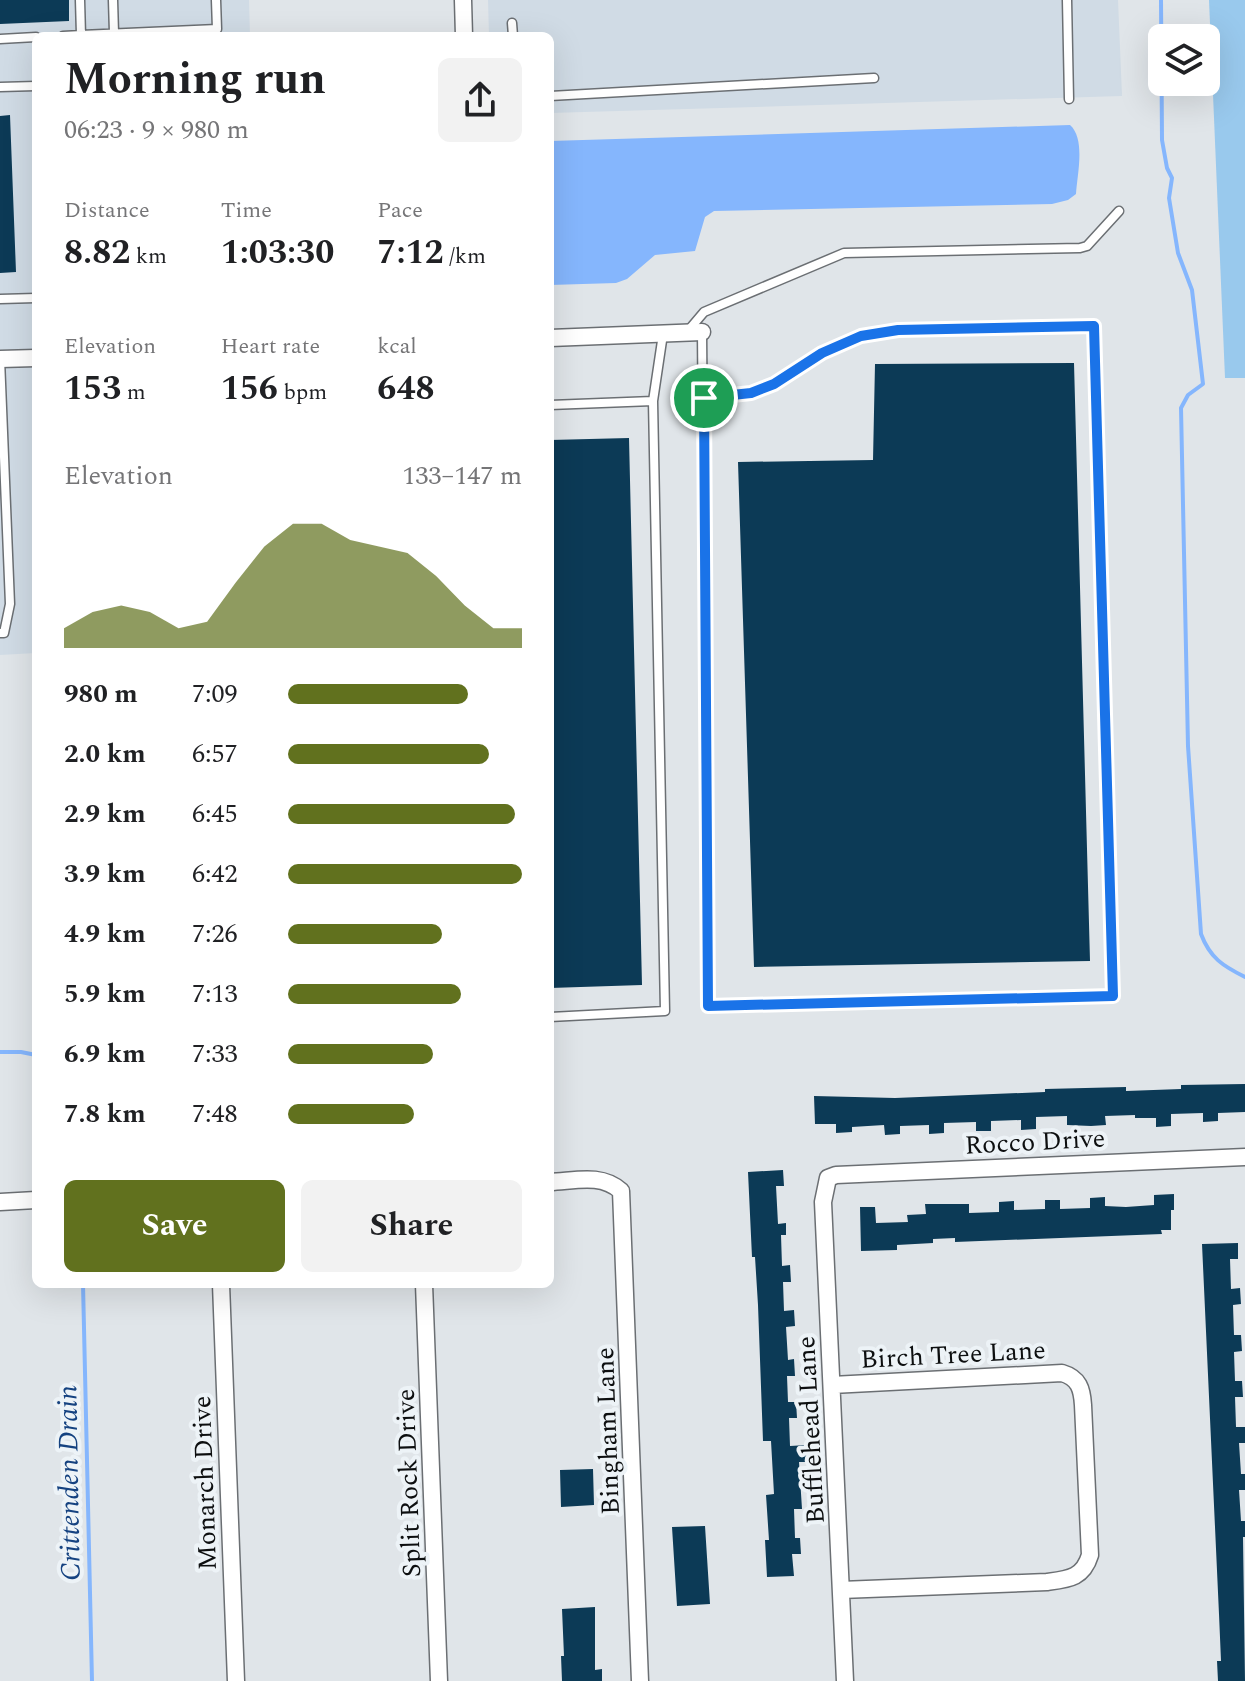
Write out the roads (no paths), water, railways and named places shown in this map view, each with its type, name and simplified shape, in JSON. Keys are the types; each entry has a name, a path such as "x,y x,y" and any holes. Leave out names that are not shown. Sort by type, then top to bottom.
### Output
{"street":[{"path":"463,0 464,32"},
{"path":"554,338 694,332"},
{"path":"0,359 32,358"},
{"name":"Rocco Drive","path":"828,1178 836,1175 1020,1165 1245,1157"},
{"name":"Bingham Lane","path":"554,1182 597,1178 621,1191 640,1681"},
{"name":"Bufflehead Lane","path":"828,1178 823,1202 845,1681"},
{"path":"0,1202 32,1200"},
{"name":"Monarch Drive","path":"221,1288 236,1681"},
{"name":"Split Rock Drive","path":"424,1288 439,1681"},
{"name":"Birch Tree Lane","path":"832,1385 1051,1372 1075,1379 1083,1395 1090,1555 1084,1571 1077,1576 1047,1582 841,1590"}],"lane":[{"path":"80,0 81,32"},
{"path":"113,0 114,32"},
{"path":"140,32 217,29 216,0"},
{"path":"1067,0 1069,99"},
{"path":"512,23 513,32"},
{"path":"0,39 32,37"},
{"path":"554,96 874,78"},
{"path":"0,87 32,86"},
{"path":"704,398 751,393 774,384 822,353 861,336 898,330 1094,326 1113,996 708,1006 704,398 694,332 704,312 844,253 1080,248 1087,246 1119,211"},
{"path":"0,299 32,298"},
{"path":"554,1017 665,1011 653,401 663,334"},
{"path":"0,359 10,604 4,633 0,633"},
{"path":"554,405 653,401"}],"water":[{"path":"1070,125 1078,139 1079,158 1076,194 1068,200 1052,204 714,211 705,217 695,251 655,255 627,279 616,283 554,285 554,141"}],"waterway":[{"path":"1161,0 1162,140 1172,178 1169,198 1178,253 1192,290 1203,384 1188,395 1181,408 1188,746 1201,934 1218,960 1245,977"},
{"name":"Crittenden Drain","path":"0,1052 32,1054"},
{"name":"Crittenden Drain","path":"83,1288 92,1681"}]}
